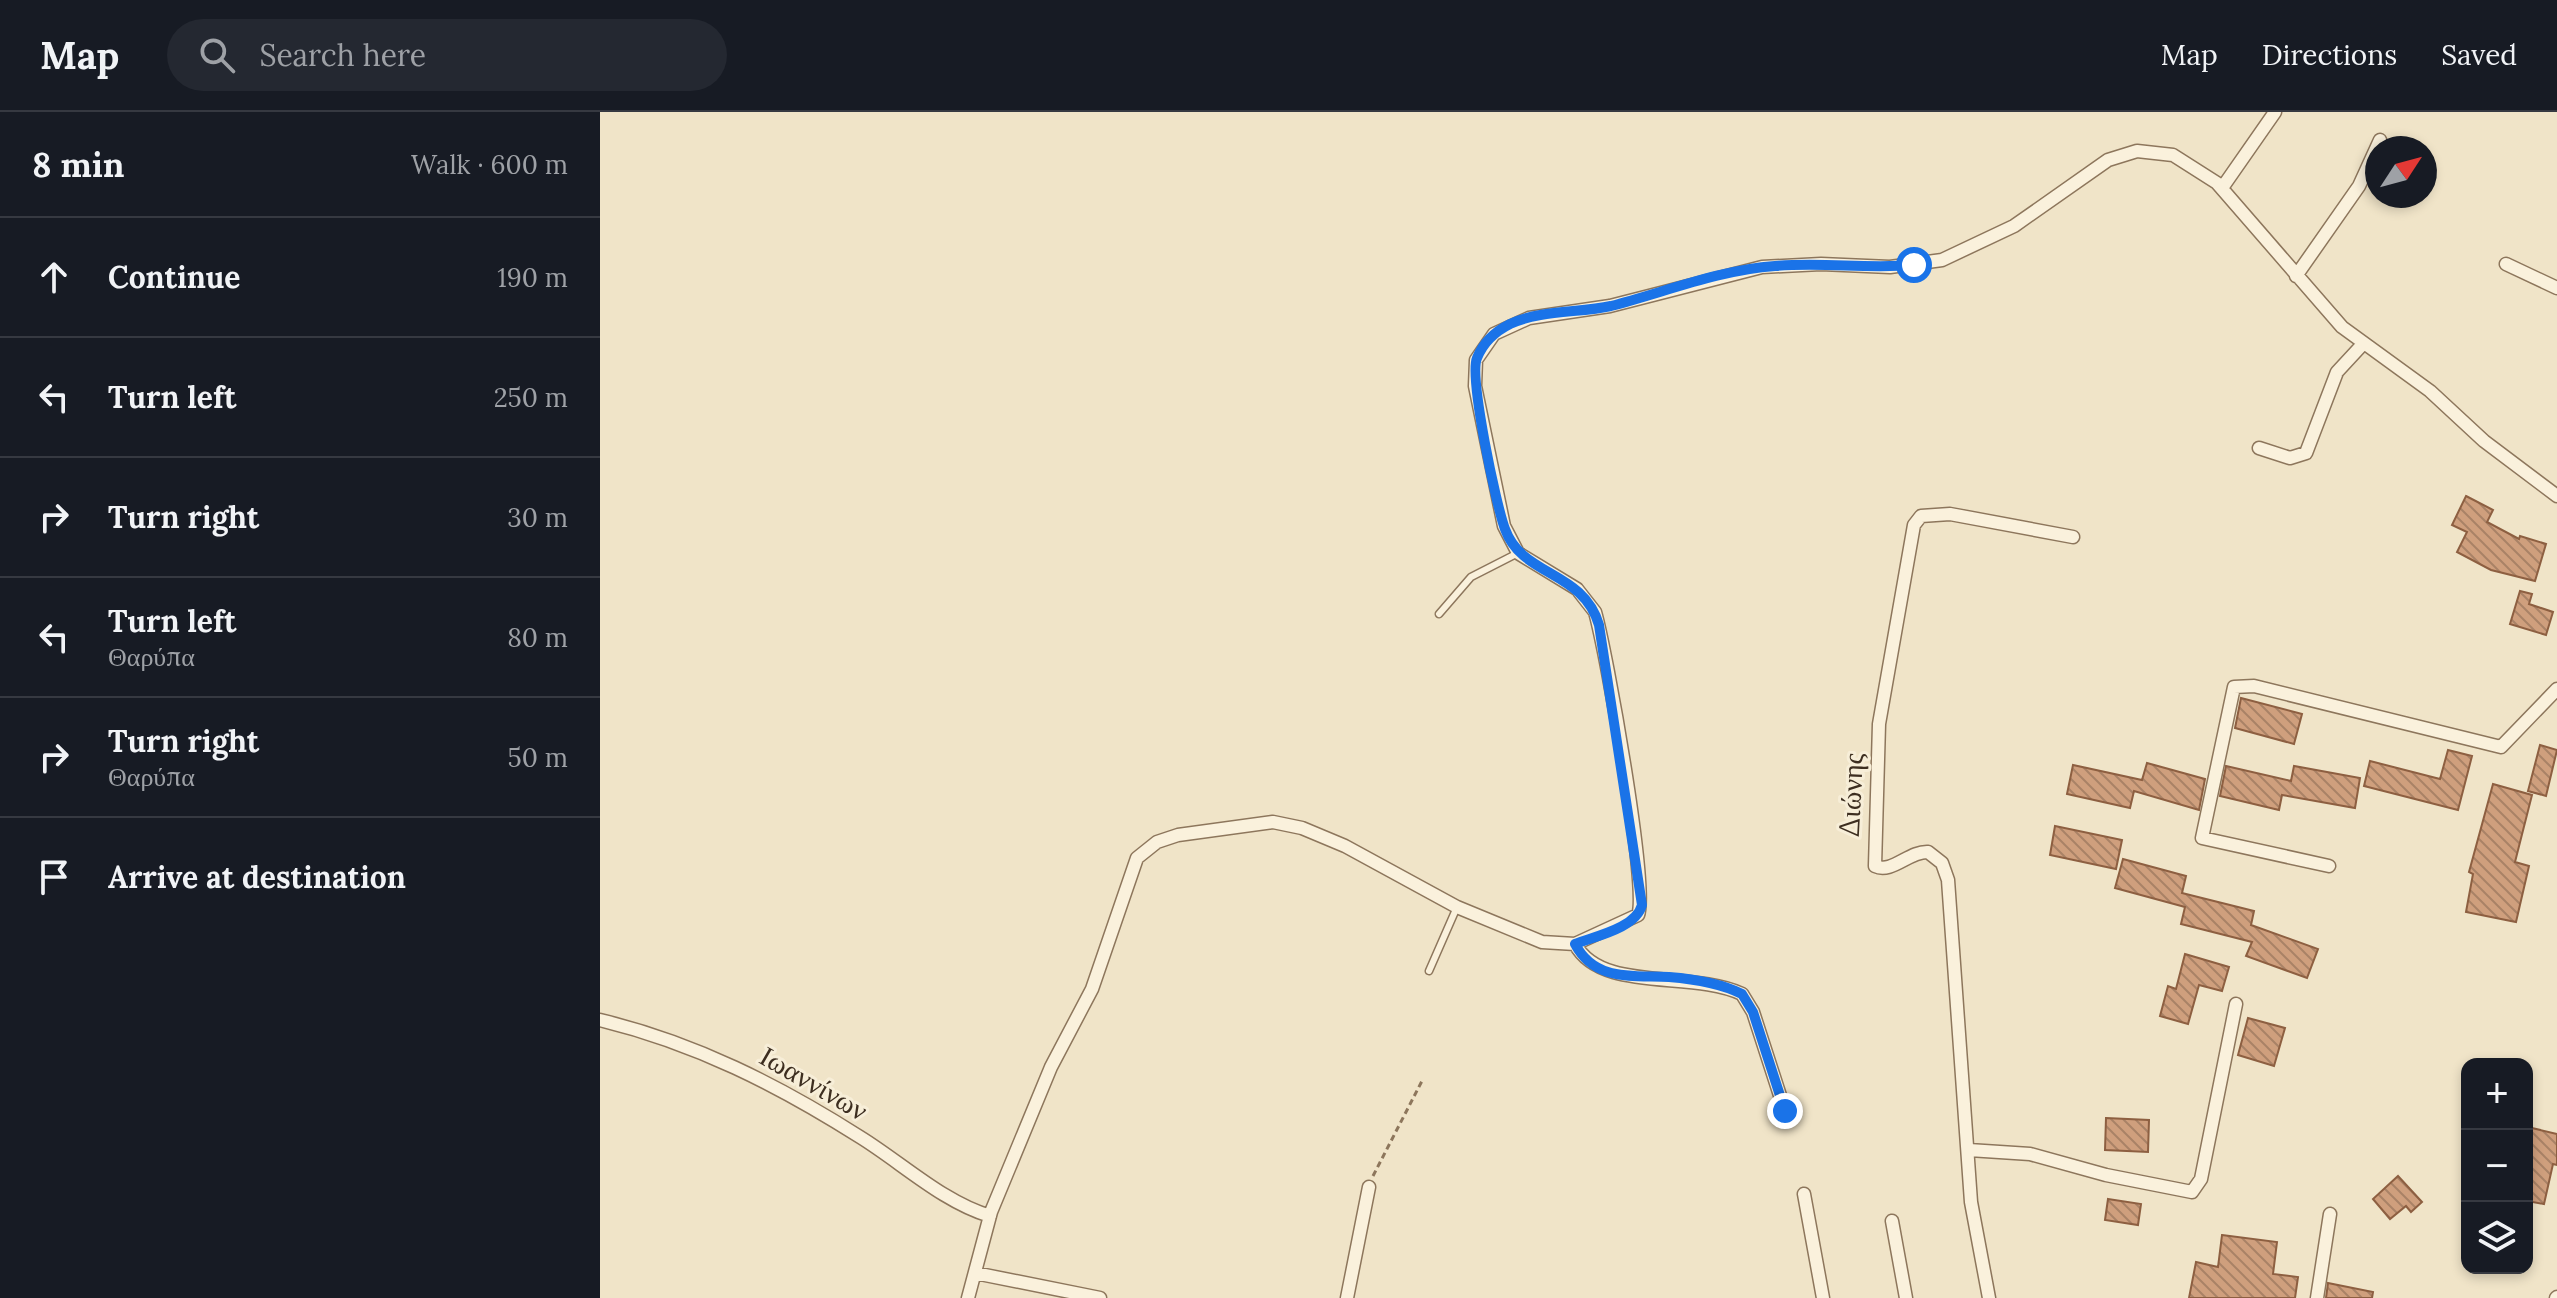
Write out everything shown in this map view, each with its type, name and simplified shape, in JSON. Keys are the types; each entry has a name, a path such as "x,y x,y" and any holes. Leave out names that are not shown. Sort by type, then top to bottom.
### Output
{"street":[{"path":"2222,188 2275,112"},
{"path":"968,1298 990,1216 1051,1067 1092,989 1137,858 1157,842 1178,835 1260,824 1287,825 1345,846 1457,907 1542,942 1575,944 1638,915 1642,899 1636,849 1595,612 1577,589 1518,553 1504,526 1475,386 1476,360 1494,334 1507,325 1529,318 1610,306 1694,282 1774,266 1890,267 1942,260 1989,240 2108,160 2130,152 2149,150 2173,155 2222,188 2296,276 2362,345 2430,391 2484,441 2557,496"},
{"path":"2296,276 2365,173"},
{"path":"2506,264 2557,288"},
{"path":"2259,448 2290,458 2306,453 2337,372 2362,345"},
{"name":"Διώνης","path":"1989,1298 1973,1216 1948,880 1942,863 1928,852 1913,854 1889,868 1875,866 1879,724 1914,525 1921,516 1950,514 2073,537"},
{"path":"2329,866 2202,838 2234,687 2254,686 2501,747 2557,689"},
{"path":"1575,944 1588,962 1609,973 1694,980 1742,994 1753,1012 1785,1111"},
{"path":"1969,1150 2030,1154 2106,1175 2192,1192 2201,1179 2236,1004"},
{"name":"Ιωαννίνων","path":"600,1020 686,1046 751,1072 859,1136 953,1198 990,1216"},
{"path":"1347,1298 1369,1187"},
{"path":"1804,1194 1823,1298"},
{"path":"2317,1298 2330,1214"},
{"path":"1892,1221 1906,1298"},
{"path":"975,1273 1100,1298"}],"lane":[{"path":"1439,614 1471,577 1518,553"},
{"path":"1429,971 1457,907"}],"path":[{"path":"1369,1187 1423,1079"}],"building":[{"path":"2466,496 2493,510 2487,522 2519,539 2520,536 2546,544 2535,581 2491,570 2457,552 2467,532 2452,525"},
{"path":"2520,591 2532,594 2529,604 2553,612 2546,635 2510,624"},
{"path":"2241,698 2302,714 2294,744 2235,728"},
{"path":"2540,745 2557,750 2546,796 2528,791"},
{"path":"2448,750 2472,756 2458,810 2364,786 2370,761 2440,779"},
{"path":"2147,763 2205,779 2199,810 2134,791 2130,808 2067,794 2073,765 2142,780"},
{"path":"2226,766 2291,781 2294,766 2360,778 2355,808 2282,795 2279,810 2220,796"},
{"path":"2493,784 2532,795 2515,862 2529,866 2516,922 2466,912 2473,874 2469,872"},
{"path":"2055,826 2122,840 2116,869 2050,855"},
{"path":"2123,859 2186,876 2182,893 2254,911 2251,925 2318,949 2307,978 2246,956 2252,942 2181,924 2185,907 2115,888"},
{"path":"2185,954 2229,967 2222,991 2199,985 2188,1024 2160,1016 2168,986 2176,989"},
{"path":"2248,1018 2285,1028 2274,1066 2238,1055"},
{"path":"2106,1118 2149,1120 2148,1152 2105,1150"},
{"path":"2533,1128 2557,1134 2557,1165 2553,1164 2544,1204 2533,1202"},
{"path":"2398,1176 2422,1202 2411,1212 2406,1206 2390,1219 2373,1199"},
{"path":"2108,1199 2141,1204 2138,1225 2105,1220"},
{"path":"2222,1235 2277,1242 2273,1274 2298,1277 2295,1298 2189,1298 2196,1262 2218,1267"},
{"path":"2328,1283 2373,1292 2372,1298 2326,1298"}],"route":[{"path":"1785,1111 1753,1012 1742,994 1694,980 1609,973 1588,962 1575,944 1630,921 1638,915 1642,905 1636,849 1599,625 1585,595 1560,576 1518,553 1508,536 1496,494 1474,370 1483,347 1494,334 1507,325 1529,318 1610,306 1720,276 1774,266 1914,265"}]}
